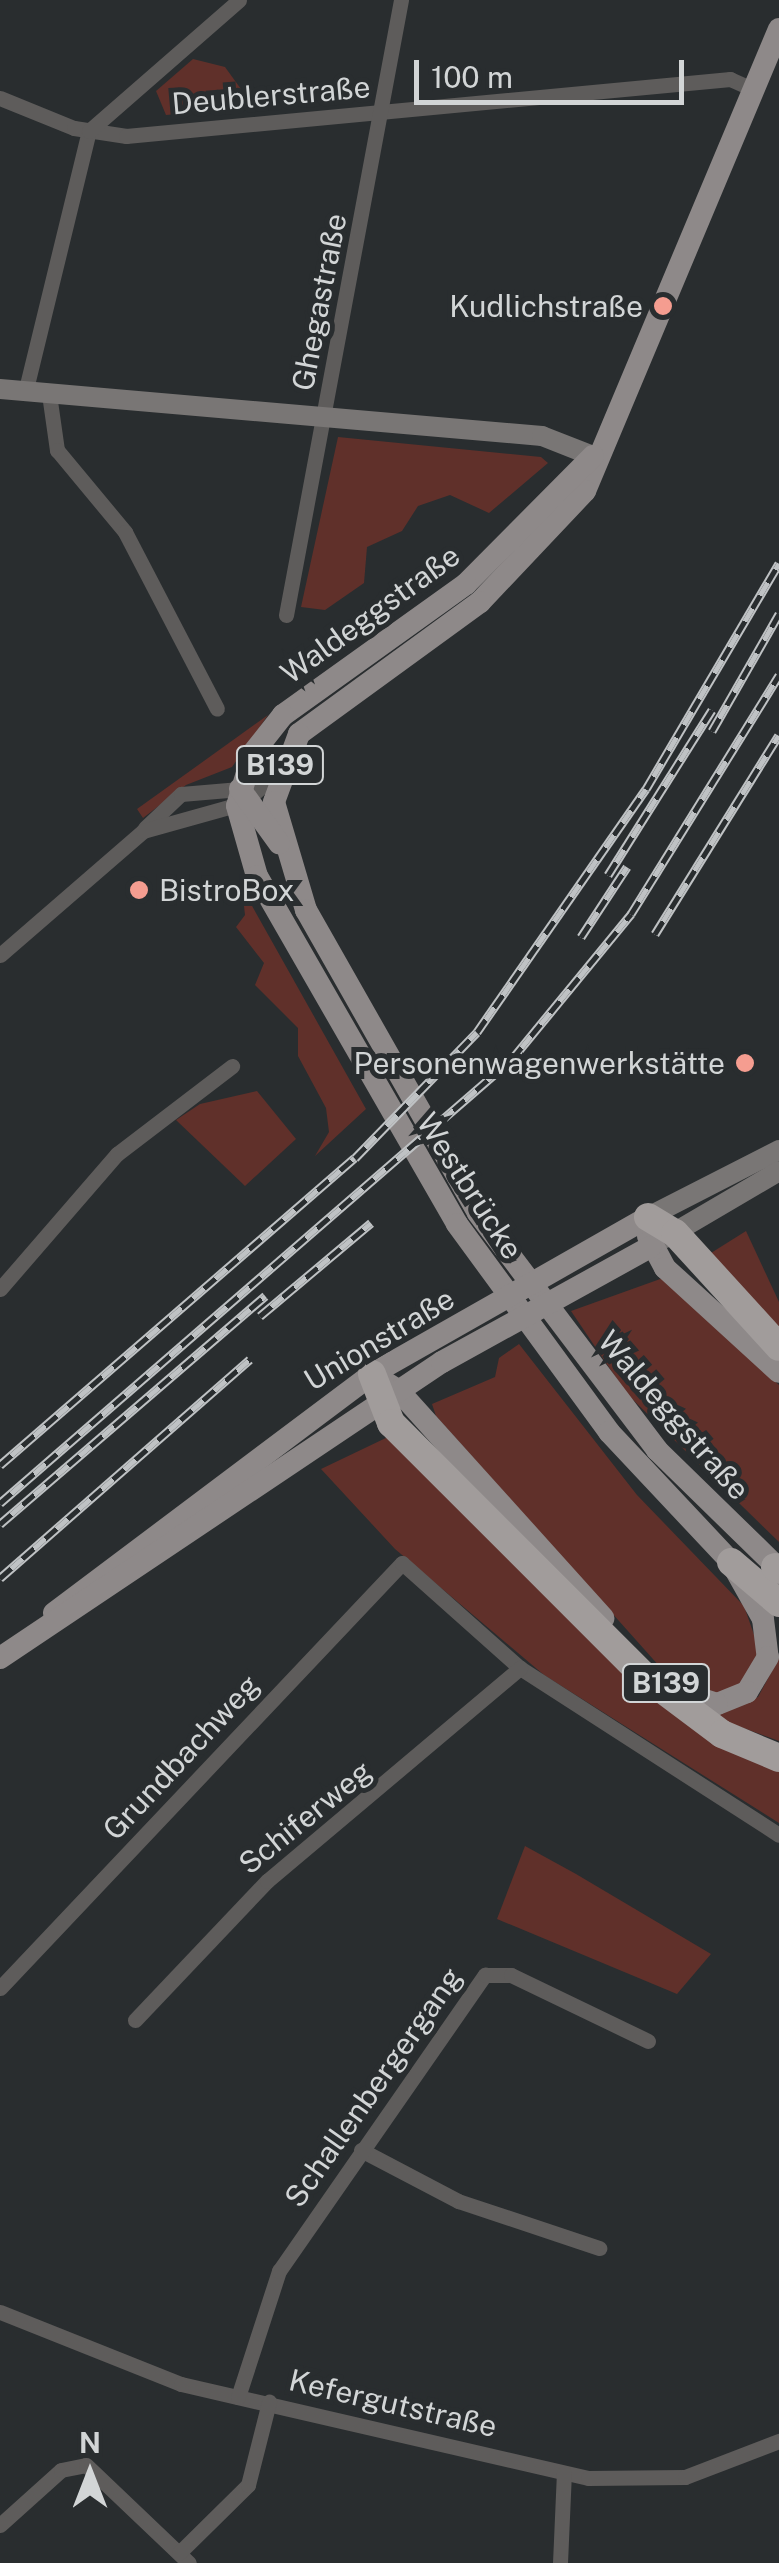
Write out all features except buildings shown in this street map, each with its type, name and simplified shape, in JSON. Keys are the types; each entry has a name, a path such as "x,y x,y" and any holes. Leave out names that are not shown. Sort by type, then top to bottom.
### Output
{"highway":[{"path":"648,1217 662,1240 779,1347"},
{"path":"372,1374 388,1396 667,1697 779,1758"},
{"path":"732,1562 779,1604"}],"main road":[{"name":"Waldeggstraße","path":"277,774 326,710 538,551 585,491 593,456 779,29"},
{"name":"Waldeggstraße","path":"242,799 283,715 466,584 593,456"},
{"name":"B139","path":"277,774 279,844"},
{"path":"242,799 279,844"},
{"name":"Westbrücke","path":"242,799 257,876 347,1043 551,1358"},
{"name":"Westbrücke","path":"279,844 368,1030 478,1213 571,1343"},
{"name":"Unionstraße","path":"42,1626 77,1587 372,1374 648,1217"},
{"path":"662,1240 779,1372"},
{"name":"Unionstraße","path":"0,1658 42,1626 388,1396 662,1240"},
{"name":"Waldeggstraße","path":"571,1343 657,1450 778,1569"},
{"name":"Waldeggstraße","path":"551,1358 732,1562"},
{"name":"B139","path":"388,1396 643,1662 707,1704 748,1692 768,1657 763,1620 732,1562"}],"street":[{"path":"25,393 88,131 238,0"},
{"name":"Ghegastraße","path":"286,615 401,0"},
{"name":"Deublerstraße","path":"88,131 383,112 730,79 754,90"},
{"path":"0,98 88,131"},
{"path":"0,389 555,438 593,456"},
{"path":"48,394 56,450 126,532 217,709"},
{"name":"Waldeggstraße","path":"242,799 277,774"},
{"path":"0,955 143,832 181,794 242,799"},
{"path":"0,1289 117,1154 232,1066"},
{"name":"Unionstraße","path":"648,1217 779,1150"},
{"name":"Unionstraße","path":"662,1240 779,1171"},
{"name":"Grundbachweg","path":"0,1988 402,1563 520,1668"},
{"path":"520,1668 779,1834"},
{"name":"Schiferweg","path":"135,2020 267,1881 520,1668"},
{"name":"Schallenbergergang","path":"238,2396 273,2281 488,1972 648,2040"},
{"path":"362,2150 458,2201 600,2248"},
{"name":"Kefergutstraße","path":"0,2312 133,2369 564,2473 658,2482 779,2441"},
{"path":"0,2525 61,2470 86,2465 184,2558 248,2485 268,2402"},
{"path":"560,2563 564,2473"}],"shaded area":[{"path":"193,59 225,67 254,107 166,115 156,91"},
{"path":"338,437 541,457 548,463 489,513 450,495 418,506 402,531 367,547 364,583 325,610 301,607"},
{"path":"268,715 232,767 186,785 143,818 137,809"},
{"path":"242,888 366,1109 315,1156 329,1132 326,1108 298,1056 298,1028 255,985 264,963 236,927 245,915"},
{"path":"257,1091 296,1139 245,1186 176,1120 200,1104"},
{"path":"746,1231 779,1302 779,1328 711,1253"},
{"path":"663,1278 779,1385 779,1542 627,1394 571,1311"},
{"path":"519,1344 637,1495 744,1606 759,1649 746,1680 718,1695 669,1677 436,1416 432,1404 495,1377 499,1358"},
{"path":"390,1436 697,1730 779,1771 779,1823 544,1675 395,1549 321,1469"},
{"path":"779,1658 779,1741 710,1716 758,1697"},
{"path":"525,1846 711,1954 677,1994 497,1919"}],"railway":[{"path":"0,1465 355,1158 477,1032 646,789 779,563"},
{"path":"712,731 779,614"},
{"path":"0,1503 512,1059 631,914 779,675"},
{"path":"608,875 712,710"},
{"path":"655,934 779,735"},
{"path":"581,937 627,867"},
{"path":"260,1316 371,1223"},
{"path":"0,1524 265,1296"},
{"path":"0,1578 250,1359"}],"place":[{"name":"Kudlichstraße","path":"663,306"},
{"name":"BistroBox","path":"139,890"},
{"name":"Personenwagenwerkstätte","path":"745,1063"}]}
